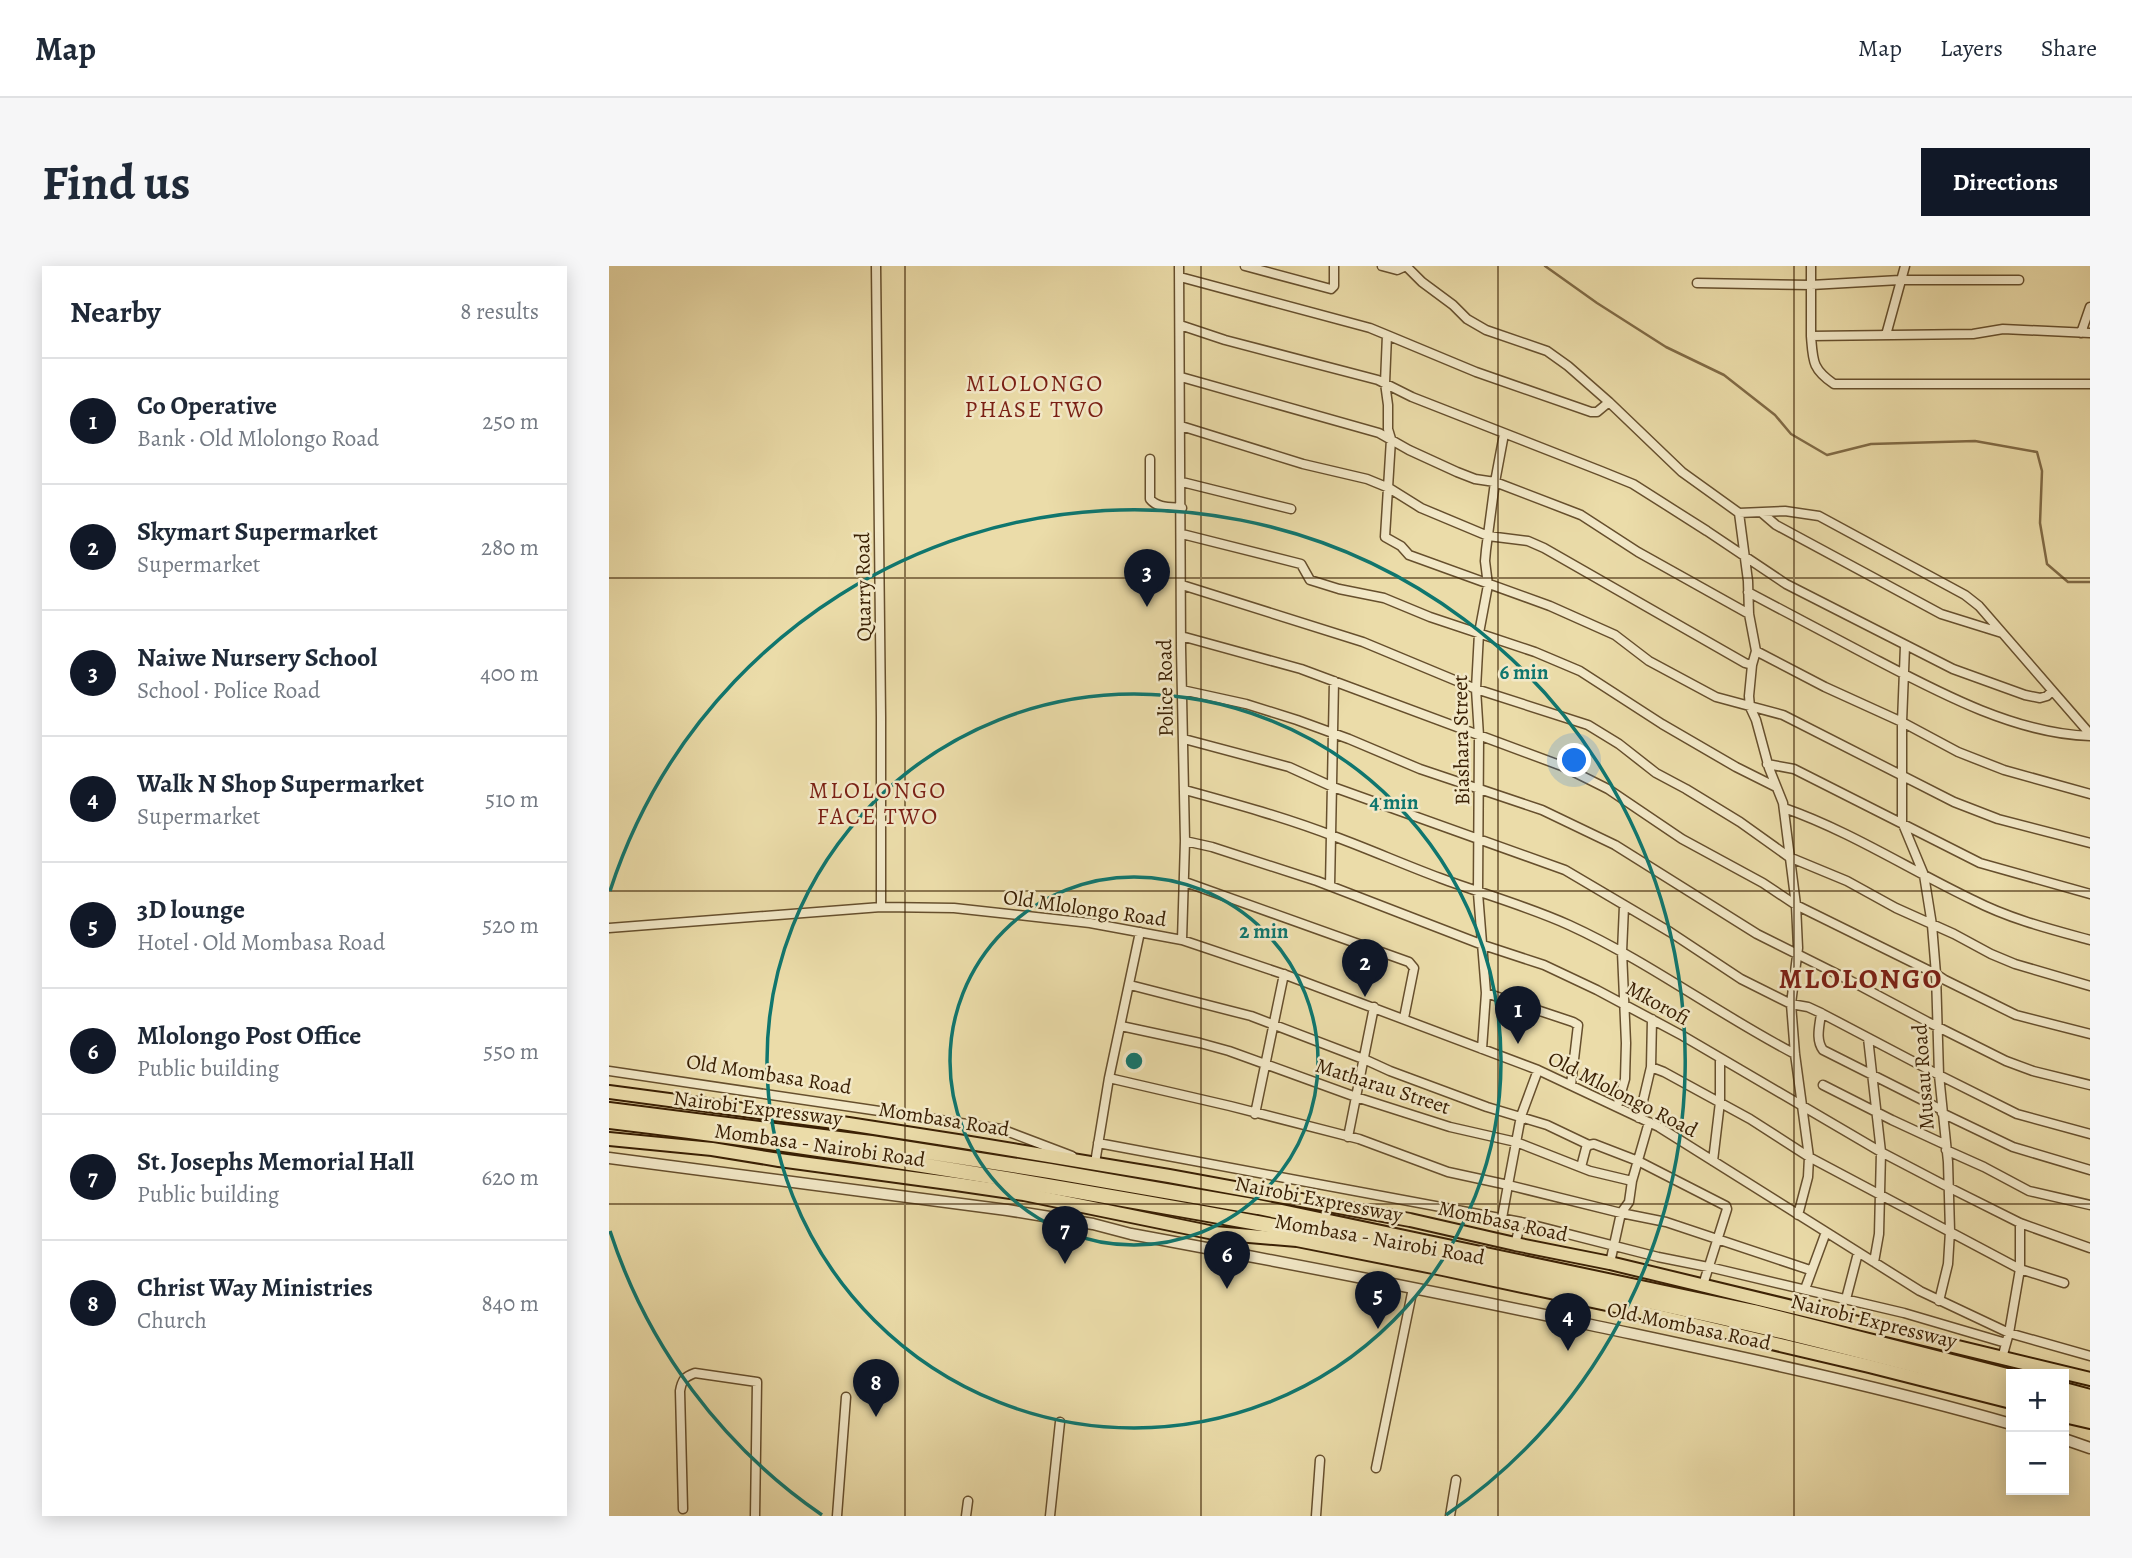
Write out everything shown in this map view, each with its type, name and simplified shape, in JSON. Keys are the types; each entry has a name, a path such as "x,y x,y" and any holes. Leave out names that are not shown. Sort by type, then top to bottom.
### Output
{"highway":[{"name":"Mombasa Road","path":"609,1092 842,1123 1089,1162 1410,1220 1610,1263 2090,1380"},
{"name":"Nairobi Expressway","path":"609,1110 871,1143 1258,1207 1754,1312 2006,1376"},
{"name":"Nairobi Expressway","path":"609,1122 704,1132 960,1170 1302,1230 1525,1275 1789,1333 2006,1389"},
{"name":"Mombasa - Nairobi Road","path":"609,1139 712,1149 1024,1194 1214,1233 1297,1240 1611,1305 2006,1401"},
{"path":"2069,1391 2090,1397"},
{"path":"2069,1404 2090,1410"},
{"path":"2069,1417 2090,1422"}],"street":[{"name":"Quarry Road","path":"876,266 881,907"},
{"name":"Police Road","path":"1179,266 1181,636 1185,790 1182,940"},
{"path":"1245,266 1331,289 1334,286 1334,266"},
{"path":"1382,266 1397,270 1406,266 1467,320 1486,330 1546,351 1568,366 1682,472 1738,513 1785,511 1819,516 1965,595 1979,606 2090,735"},
{"path":"1811,266 1813,363 1822,376 1834,384 2090,384"},
{"path":"1886,335 1905,266"},
{"path":"1179,277 1358,324 1476,372 1591,412 1597,412 1609,402"},
{"path":"1697,284 1811,285 2019,280"},
{"path":"1811,336 1973,334 2003,329 2085,333 2090,307"},
{"path":"1180,325 1225,340 1360,374 1633,484 1786,584 1905,646 1952,669 2025,695 2040,698 2052,691"},
{"path":"1387,335 1385,383 1391,439 1386,539 1401,546 1409,555 1550,606 1615,635 1649,661 1716,697 1783,715 1954,802 1998,819 2090,844"},
{"path":"1181,377 1379,433 1457,472 1475,479 1495,482 1581,514 1638,552 1749,614"},
{"path":"1181,426 1303,464 1367,479 1389,488 1421,508 1488,536 1528,541 1752,665"},
{"name":"Biashara Street","path":"1482,1049 1486,993 1478,893 1479,736 1476,689 1479,634 1488,585 1485,561 1504,434"},
{"path":"1150,459 1150,499 1160,506 1182,508"},
{"path":"1182,482 1291,509"},
{"path":"1738,513 1749,614 1756,651 1752,665 1750,706 1767,764 1784,808 1795,905 1798,955 1791,1004 1809,1157 1808,1177 1798,1215"},
{"path":"1762,513 1776,525 1941,614 2002,633"},
{"path":"1182,534 1301,564 1310,580 1384,598 1580,671 1662,724 1736,767 1777,787"},
{"path":"1182,585 1363,642 1476,689 1588,725 1619,744 1656,773 1686,789 1789,856 1847,881 2015,964 2090,986"},
{"path":"1748,592 1953,698 2003,717 2065,735 2090,735"},
{"path":"1181,636 1301,669 1562,766 1608,789 1682,839 1763,883 1795,905 2016,1015 2090,1034"},
{"name":"Musau Road","path":"1905,646 1902,822 1924,875 1932,925 1939,1075 1946,1147 1950,1231 1948,1264 1939,1301"},
{"path":"1756,651 1958,752 2004,770 2090,794"},
{"path":"1330,886 1334,681"},
{"path":"1182,690 1246,704 1333,733 1420,769 1542,810 1615,845 1757,934 1936,1026 2006,1061 2033,1071 2090,1085"},
{"path":"1184,739 1289,767 1333,787 1565,870 1670,932 1741,979 1791,1004 1821,1013 2017,1114 2090,1134"},
{"path":"1767,764 1794,769 1980,863 2090,894"},
{"path":"1185,790 1265,812 1332,835 1478,893 1558,920 1622,952 1728,1014 1755,1034 1795,1054"},
{"path":"1784,808 1832,828 1974,901 2011,917 2090,940"},
{"name":"Mkorofi","path":"1185,841 1212,847 1330,886 1483,945 1544,964 1625,1004 1881,1152 1948,1187 2020,1223 2090,1248"},
{"path":"1185,883 1409,962 1413,968 1413,978 1404,1018"},
{"path":"1617,1107 1625,1079 1622,952 1624,906"},
{"name":"Old Mlolongo Road","path":"609,928 881,907 954,908 1090,923 1182,940 1404,1018 1571,1085 1649,1122 1920,1292 2009,1333 2090,1356"},
{"path":"1089,1162 1098,1143 1140,932"},
{"path":"1255,1114 1285,974"},
{"name":"Matharau Street","path":"1130,985 1228,1009 1476,1103 1521,1116 1589,1145 1594,1144 1639,1161 1726,1206 1718,1239"},
{"path":"1486,993 1578,1025 1571,1085"},
{"path":"1348,1137 1374,1007"},
{"path":"1821,1013 1818,1037 1823,1050 2013,1147 2090,1170"},
{"path":"1639,1118 1651,1067 1652,1019"},
{"name":"Matharau Street","path":"1121,1026 1200,1043 1356,1097 1450,1127 1516,1142 1581,1167 1632,1181"},
{"path":"1868,1038 1881,1152 1879,1234 1874,1262"},
{"path":"1713,1161 1720,1102 1720,1059"},
{"path":"1651,1067 1750,1119 1809,1157 2020,1269 2064,1283"},
{"name":"Old Mombasa Road","path":"609,1070 1001,1129 1089,1162"},
{"path":"1502,1218 1521,1116 1538,1070"},
{"path":"1109,1078 1378,1145 1448,1172 1666,1222 1811,1269"},
{"path":"1823,1085 2029,1191 2090,1205"},
{"path":"1610,1263 1621,1213 1629,1202 1632,1181 1649,1122"},
{"path":"1098,1143 1521,1222 1658,1257 1805,1289 2006,1343"},
{"path":"1581,1167 1589,1145"},
{"name":"Old Mombasa Road","path":"609,1158 797,1181 1050,1217 1518,1309 1750,1358 2006,1423"},
{"path":"1515,1244 1521,1222"},
{"path":"2002,1358 2020,1269 2020,1223"},
{"path":"1805,1289 1826,1232"},
{"path":"1703,1285 1718,1239"},
{"path":"1846,1300 1858,1253"},
{"path":"1376,1468 1413,1288"},
{"path":"683,1509 680,1391 681,1381 685,1376 695,1373 757,1382 755,1516"},
{"path":"837,1516 846,1397"},
{"path":"1050,1516 1061,1422"},
{"path":"2069,1441 2090,1448"},
{"path":"1316,1516 1320,1460"},
{"path":"1450,1516 1456,1480"},
{"path":"966,1516 968,1501"}],"waterway":[{"path":"1545,266 1666,347 1724,375 1775,415 1791,434 1827,455 1871,444 1975,441 2037,452 2042,471 2040,523 2047,564 2068,582 2090,582"}],"place":[{"name":"Naiwe Nursery School","path":"1147,607"},
{"name":"Skymart Supermarket","path":"1365,997"},
{"name":"Co Operative","path":"1518,1044"},
{"name":"St. Josephs Memorial Hall","path":"1065,1264"},
{"name":"Mlolongo Post Office","path":"1227,1289"},
{"name":"3D lounge","path":"1378,1329"},
{"name":"Walk N Shop Supermarket","path":"1568,1351"},
{"name":"Christ Way Ministries","path":"876,1417"}],"district":[{"name":"MLOLONGO PHASE TWO","path":"1035,396"},
{"name":"MLOLONGO FACE TWO","path":"878,803"},
{"name":"MLOLONGO","path":"1861,978"}]}
